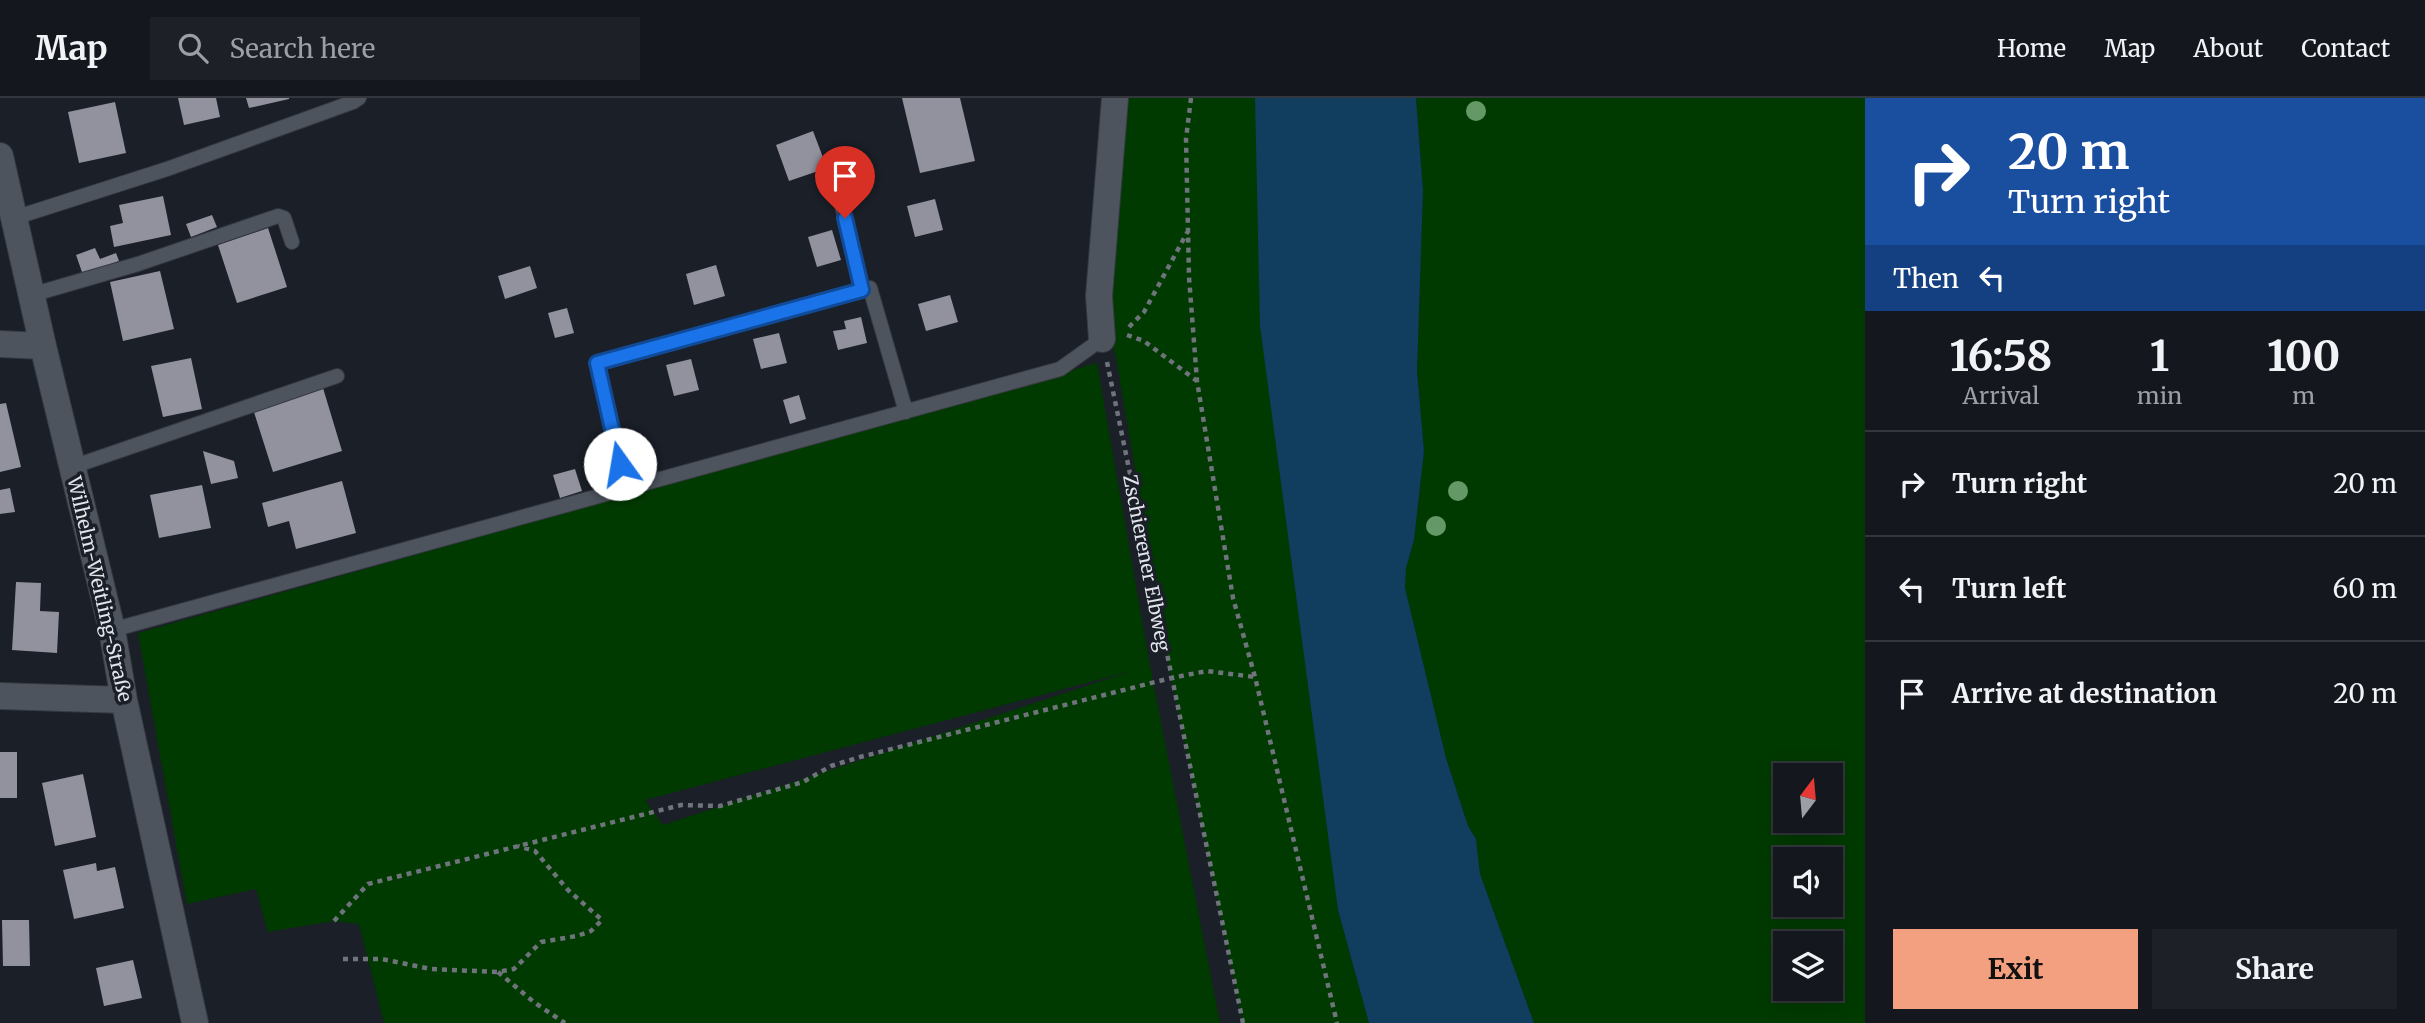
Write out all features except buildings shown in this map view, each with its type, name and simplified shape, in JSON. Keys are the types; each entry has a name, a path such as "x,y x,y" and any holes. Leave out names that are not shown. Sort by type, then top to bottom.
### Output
{"street":[{"path":"1102,339 1099,296 1115,98"},
{"name":"Wilhelm-Weitling-Straße","path":"0,156 112,631 124,700 195,1023"},
{"path":"0,344 43,346"},
{"path":"0,696 124,700"}],"lane":[{"path":"14,218 167,169 352,103 359,98"},
{"path":"839,193 862,290"},
{"path":"31,295 138,264 278,216 284,218 292,242"},
{"path":"625,489 597,363 862,290 870,288 906,412"},
{"path":"112,631 1060,369 1102,339"},
{"path":"72,467 337,376"}],"path":[{"path":"1191,98 1186,139 1189,277 1197,380 1233,598 1255,677 1337,1023"},
{"path":"1188,230 1144,312 1123,334 1144,341 1197,380"},
{"name":"Zschierener Elbweg","path":"1102,339 1243,1023"},
{"path":"334,921 368,884 681,805 720,806 803,782 831,766 926,738 1171,678 1207,671 1255,677"},
{"path":"343,959 382,959 431,969 497,972 514,969 541,942 577,936 591,931 603,920 568,890 534,851 517,846"},
{"path":"497,972 565,1023"}],"green space":[{"path":"1116,98 1255,98 1338,910 1369,1023 1243,1023 1171,678 1116,358 1099,296"},
{"path":"1416,98 1865,98 1865,1023 1534,1023 1480,874 1476,839 1468,826 1446,758 1405,588 1406,568 1414,540 1424,451 1417,371 1423,191"},
{"path":"1097,363 1150,666 1220,1023 384,1023 359,924 334,921 268,932 256,889 187,904 138,633","holes":["1132,671 663,825 645,800"]}],"water":[{"path":"1255,98 1416,98 1423,191 1417,371 1424,451 1414,540 1406,568 1405,588 1446,758 1468,826 1476,839 1480,874 1534,1023 1369,1023 1338,910 1260,326"}],"route":[{"path":"620,464 597,363 862,290 845,218"}]}
